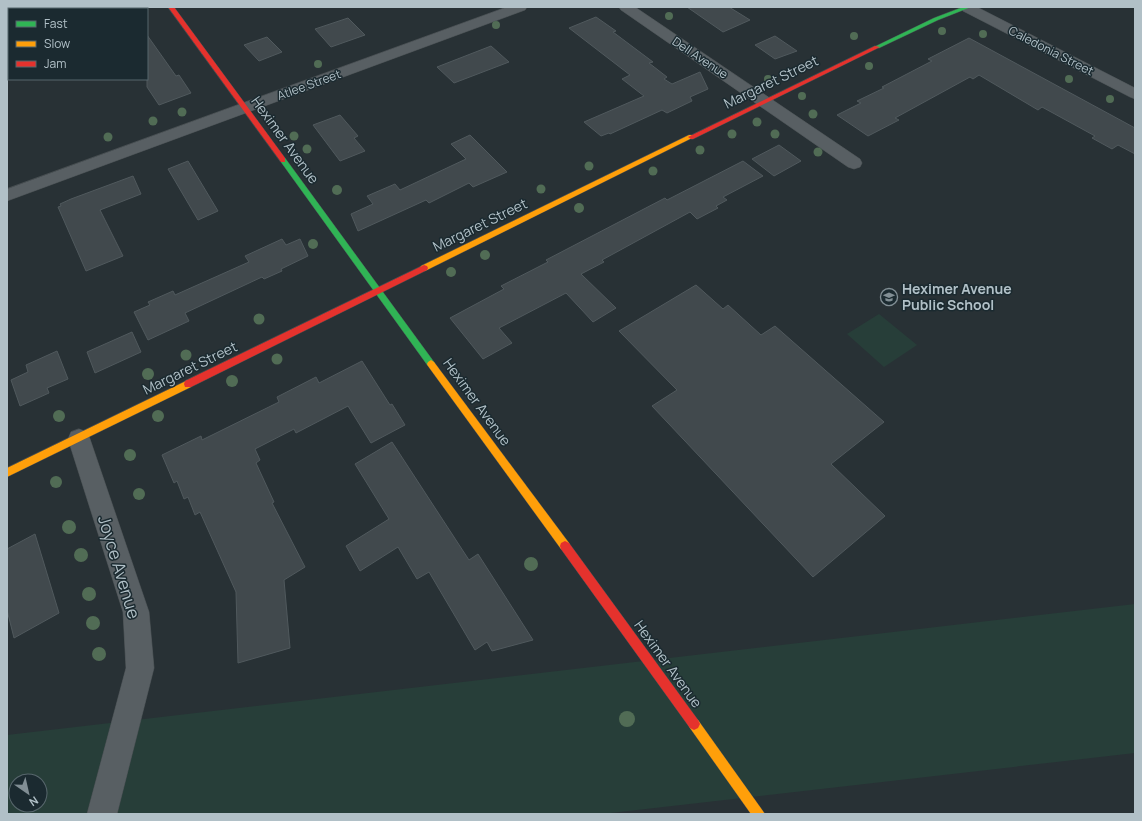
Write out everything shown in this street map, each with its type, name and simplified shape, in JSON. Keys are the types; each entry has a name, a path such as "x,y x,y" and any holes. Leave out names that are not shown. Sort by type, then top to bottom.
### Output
{"street":[{"name":"Heximer Avenue","path":"171,7 759,814"},
{"name":"Atlee Street","path":"7,195 520,7"},
{"name":"Dell Avenue","path":"626,7 854,163"},
{"name":"Margaret Street","path":"7,473 79,439 763,101 936,19 968,7"},
{"name":"Caledonia Street","path":"968,7 1135,94"},
{"name":"Joyce Avenue","path":"79,439 136,612 140,668 102,814"}],"green space":[{"path":"879,314 917,345 884,367 847,334"},
{"path":"1135,604 1135,753 602,814 7,814 7,735"}],"building":[{"path":"687,7 729,7 750,20 723,32"},
{"path":"596,17 616,31 613,32 653,62 649,63 667,77 664,79 672,84 700,72 708,89 690,97 692,101 667,113 662,110 610,134 601,136 584,122 644,96 622,79 630,75 569,28"},
{"path":"348,18 365,35 331,47 315,29"},
{"path":"148,36 176,76 179,75 191,93 159,105 147,87"},
{"path":"775,36 797,51 775,59 755,45"},
{"path":"267,37 282,52 259,61 244,45"},
{"path":"969,38 1135,128 1135,154 1118,145 1112,149 1092,138 1095,136 1042,107 1038,110 979,75 973,79 970,77 895,118 899,120 868,136 837,115 861,103 857,101 884,88 882,87 932,61 928,59"},
{"path":"491,46 509,62 454,83 437,67"},
{"path":"340,115 358,136 354,138 365,151 340,161 313,125"},
{"path":"470,135 507,172 473,187 469,183 429,203 426,200 358,231 351,214 373,204 367,196 395,184 400,190 466,159 451,144"},
{"path":"779,145 801,161 774,176 752,159"},
{"path":"188,161 218,211 198,220 168,169"},
{"path":"743,161 763,176 723,197 727,200 716,206 718,208 697,219 690,212 602,260 604,262 581,274 616,308 593,322 566,293 499,328 512,343 483,359 450,318 504,289 501,286 548,262 546,260 665,198 667,200"},
{"path":"133,176 141,194 100,210 123,256 86,271 58,207 61,206 60,204 71,199"},
{"path":"282,239 286,245 300,239 308,256 281,269 282,271 264,279 262,277 185,313 189,321 148,340 134,312 150,305 148,302 173,291 175,295 249,262 245,256"},
{"path":"696,285 723,309 728,305 761,335 775,326 884,422 831,464 885,516 813,577 652,406 677,390 619,331"},
{"path":"132,332 141,352 95,373 87,352"},
{"path":"57,351 68,379 47,388 49,393 20,406 11,380 28,372 26,365"},
{"path":"362,361 390,405 392,404 405,425 371,443 348,406 296,433 294,429 255,449 260,460 256,463 274,502 272,503 305,567 284,580 290,648 238,663 236,592 200,512 195,515 188,497 184,499 177,481 174,483 162,455 201,436 202,440 279,402 277,397 316,377 319,383"},
{"path":"392,442 469,560 478,554 533,640 492,651 487,642 475,650 429,572 417,579 398,547 360,571 346,546 389,519 355,464"},
{"path":"35,534 59,613 14,638 7,610 7,549"}],"traffic: fast":[{"path":"877,47 936,19 968,7"},
{"path":"283,160 431,364"}],"traffic: slow":[{"path":"424,268 691,137"},
{"path":"431,364 565,546"},
{"path":"7,473 188,384"},
{"path":"694,724 759,814"}],"traffic: jam":[{"path":"171,7 283,160"},
{"path":"691,137 877,47"},
{"path":"188,384 424,268"},
{"path":"565,546 694,724"}],"place":[{"name":"Heximer Avenue Public School","path":"889,297"}]}
